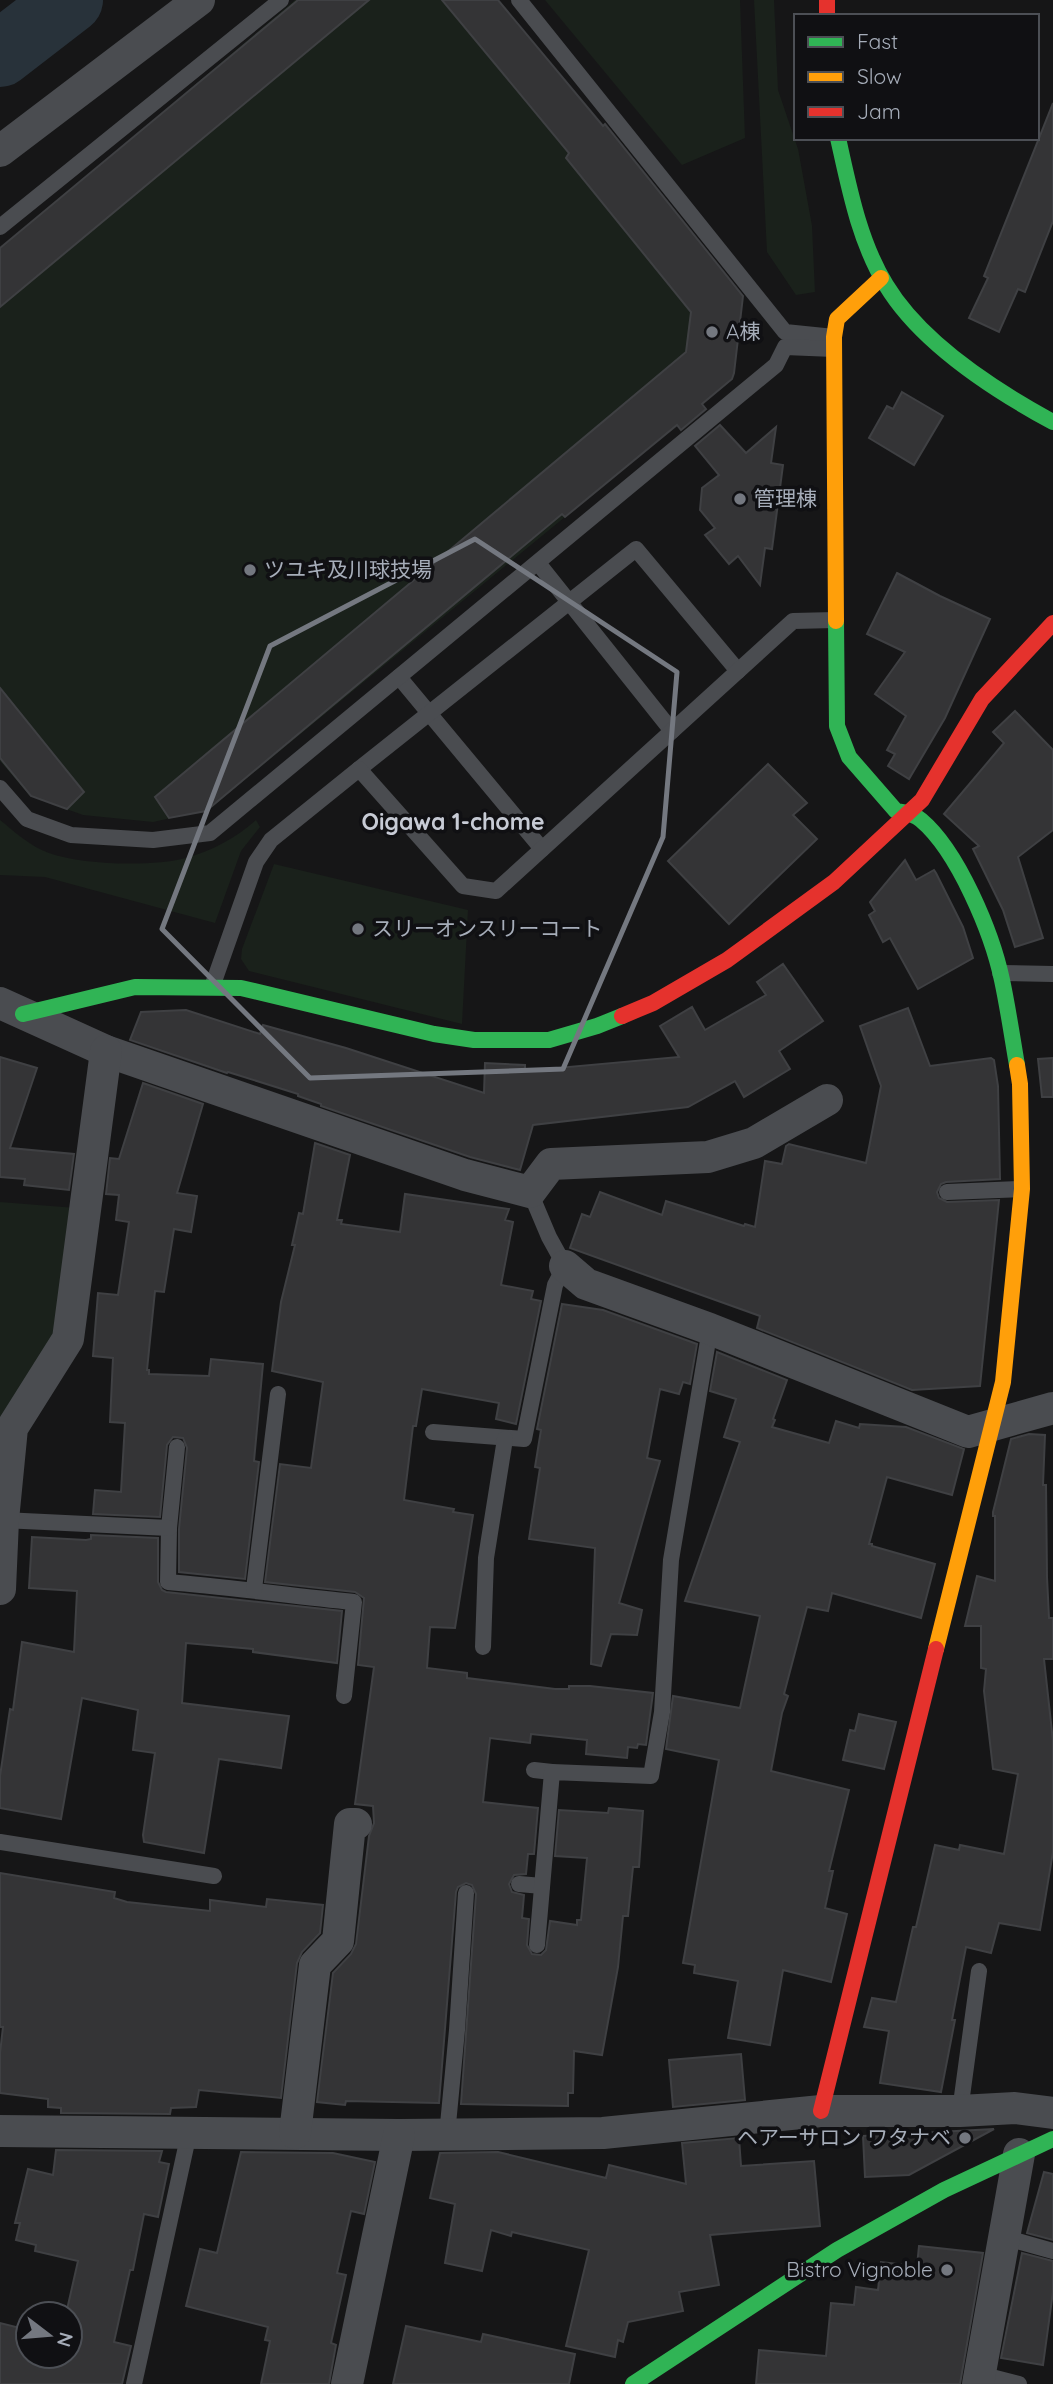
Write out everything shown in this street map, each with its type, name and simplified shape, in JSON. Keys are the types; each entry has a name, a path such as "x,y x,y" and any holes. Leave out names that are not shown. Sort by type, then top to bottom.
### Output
{"street":[{"path":"0,151 199,0"},
{"path":"839,140 861,226 881,278 929,337 959,363 1008,399 1053,422"},
{"path":"821,2111 1003,1382 1022,1189 1020,1084 1000,973 983,919 955,861 921,820 909,813 896,811 849,757 837,726 834,343 837,319 881,278"},
{"path":"12,1008 135,987 212,987 241,988 434,1034 474,1040 549,1040 597,1026 653,1003 727,960 834,882 922,800 982,699 1053,623"},
{"path":"12,1008 106,1051 465,1175 530,1192 551,1164 708,1157 754,1143 827,1100"},
{"path":"0,1590 12,1427 68,1339 106,1051"},
{"path":"565,1266 586,1284 710,1329 968,1433 1053,1408"},
{"path":"295,2133 315,1965 338,1941 350,1824 356,1824"},
{"path":"0,2131 399,2135 603,2133 821,2111 960,2111 1015,2108 1053,2113"},
{"path":"347,2384 399,2135"},
{"path":"633,2384 837,2250 944,2190 1053,2138"},
{"path":"979,2379 1019,2154"}],"lane":[{"path":"0,227 281,0"},
{"path":"519,0 785,332 834,343"},
{"path":"0,788 27,819 71,835 153,840 210,833 776,365 785,347 834,343"},
{"path":"212,987 256,862 271,839 636,550 738,671"},
{"path":"538,563 672,730"},
{"path":"359,769 463,886 496,891 793,621 835,620"},
{"path":"399,677 542,849"},
{"path":"1000,973 1053,974"},
{"path":"947,1192 1022,1189"},
{"path":"433,1432 524,1439 555,1284 565,1266 530,1192"},
{"path":"534,1770 651,1776 662,1712 671,1560 710,1329"},
{"path":"254,1589 278,1394"},
{"path":"483,1647 486,1558 505,1439"},
{"path":"177,1447 169,1528 168,1582 254,1589 270,1594 354,1602 344,1696"},
{"path":"2,1537 169,1528"},
{"path":"537,1945 552,1772"},
{"path":"0,1842 214,1876"},
{"path":"519,1884 542,1886"},
{"path":"447,2135 466,1893"},
{"path":"960,2111 979,1971"},
{"path":"134,2384 189,2133"},
{"path":"1003,2237 1053,2251"},
{"path":"979,2379 1019,2384"}],"highlighted area":[{"path":"475,539 677,672 663,837 563,1069 310,1078 162,929 270,646"}],"shaded area":[{"name":"ツユキ及川球技場","path":"295,0 487,0 739,301 733,379 208,810 153,822 83,815 30,796 0,761 0,250"},
{"path":"545,0 740,0 745,138 682,165"},
{"path":"754,0 774,0 778,90 798,149 812,226 815,292 796,295 767,252"},
{"path":"0,820 30,843 49,853 80,860 117,863 155,863 186,858 224,843 256,820 260,827 241,851 215,923 45,877 0,875"},
{"name":"スリーオンスリーコート","path":"274,864 468,910 462,1024 249,971 241,959 242,949"},
{"path":"0,1202 76,1208 58,1326 0,1422"}],"building":[{"path":"298,0 369,0 0,307 0,248"},
{"path":"442,0 498,0 603,126 605,124 743,296 732,379 702,404 706,409 681,430 677,425 565,517 562,514 206,811 169,818 155,797 686,352 691,312 566,158 569,153"},
{"path":"1053,103 1053,221 1025,292 1018,289 999,332 969,318 988,278 984,276"},
{"path":"902,392 943,416 914,465 869,438 887,406 893,409"},
{"name":"管理棟","path":"720,425 746,453 776,427 771,463 783,465 772,549 765,548 760,585 738,556 729,564 705,535 715,528 700,510 702,488 719,475 695,446"},
{"path":"897,573 990,619 945,718 909,779 888,766 895,754 887,750 906,716 875,694 905,652 867,634"},
{"path":"0,688 84,792 67,809 31,796 0,758"},
{"path":"1015,711 1053,750 1053,830 1018,857 1043,938 1015,947 1003,910 973,849 979,846 944,814 1004,743 993,732"},
{"path":"768,764 807,803 793,815 817,839 729,924 668,861"},
{"path":"905,860 916,880 934,870 963,927 973,958 918,989 890,938 883,942 869,915 875,911 870,902"},
{"path":"783,964 823,1021 779,1051 790,1069 744,1097 735,1081 688,1107 533,1125 520,1170 470,1157 321,1106 298,1094 130,1040 141,1012 186,1010 260,1034 263,1025 346,1048 484,1093 485,1063 525,1065 525,1071 679,1057 660,1026 692,1007 705,1030 766,995 757,982"},
{"path":"908,1008 930,1066 991,1058 994,1060 998,1086 1000,1179 946,1182 941,1184 937,1192 939,1198 947,1202 999,1200 980,1386 912,1390 757,1328 760,1316 570,1248 582,1214 590,1217 600,1192 662,1215 666,1201 744,1226 755,1227 765,1161 782,1164 786,1146 789,1144 866,1163 881,1086 860,1026"},
{"path":"0,1057 37,1068 10,1148 74,1154 69,1190 24,1185 25,1179 0,1177"},
{"path":"1053,1058 1053,1097 1042,1097 1038,1059"},
{"path":"143,1083 203,1104 177,1193 197,1196 191,1232 174,1229 164,1292 155,1291 147,1370 149,1374 209,1376 211,1359 263,1364 254,1461 259,1462 245,1579 179,1572 179,1529 187,1448 183,1438 173,1437 167,1445 160,1517 93,1514 95,1490 121,1492 125,1423 110,1422 113,1358 93,1356 98,1293 118,1295 129,1222 116,1220 119,1195 106,1194 110,1158 119,1159"},
{"path":"315,1143 350,1155 337,1220 342,1220 341,1224 400,1232 405,1194 509,1209 505,1220 513,1222 501,1285 533,1291 531,1299 541,1301 516,1424 496,1419 499,1403 422,1389 416,1426 413,1426 404,1500 473,1515 455,1628 430,1627 427,1668 467,1673 467,1678 555,1689 590,1686 653,1693 646,1745 628,1747 627,1758 586,1754 587,1740 531,1734 530,1743 490,1738 483,1802 538,1808 534,1854 528,1854 526,1874 514,1875 509,1884 512,1892 524,1895 522,1918 529,1919 527,1945 532,1954 541,1955 546,1950 550,1921 577,1925 577,1920 581,1920 587,1858 555,1856 559,1810 608,1813 609,1808 643,1811 639,1867 633,1867 628,1916 623,1916 618,1967 602,2055 574,2051 573,2093 568,2093 568,2106 461,2104 476,1894 472,1885 466,1883 458,1887 456,1892 439,2103 346,2101 345,2105 317,2102 333,1973 351,1954 356,1944 369,1836 374,1823 373,1806 355,1804 374,1667 358,1665 364,1598 355,1592 265,1582 280,1464 311,1468 323,1382 272,1371 281,1302 295,1245 292,1245 299,1213 303,1214"},
{"path":"562,1304 603,1310 697,1344 690,1384 683,1382 679,1394 660,1389 647,1458 660,1461 619,1603 642,1610 637,1635 611,1634 601,1666 591,1664 595,1548 529,1539 540,1468 535,1467 541,1430 537,1429"},
{"path":"717,1352 787,1380 772,1427 829,1443 836,1421 859,1428 860,1424 906,1427 964,1449 952,1495 887,1477 869,1544 935,1564 921,1618 832,1593 828,1611 807,1607 784,1694 788,1696 771,1771 849,1790 829,1871 833,1871 825,1908 847,1914 831,1982 783,1970 770,2045 728,2038 738,1981 694,1973 695,1965 683,1963 719,1760 666,1749 673,1696 740,1708 760,1616 685,1601 740,1442 724,1437 736,1399 710,1391"},
{"path":"1029,1434 1045,1435 1043,1485 1046,1485 1047,1577 1049,1618 1053,1618 1053,1659 1044,1659 1053,1741 1053,1852 1040,1930 999,1923 991,1953 966,1947 941,2092 880,2083 889,2031 864,2027 872,1998 896,2002 935,1845 959,1850 960,1845 1004,1854 1018,1774 993,1769 984,1691 986,1669 981,1668 981,1626 965,1626 977,1576 995,1581 993,1512 1011,1439"},
{"path":"91,1535 158,1538 158,1582 166,1592 342,1611 337,1663 253,1652 253,1649 186,1643 182,1703 289,1716 281,1768 219,1759 204,1853 144,1842 155,1753 133,1750 138,1710 82,1698 61,1819 0,1808 0,1776 10,1709 13,1710 22,1642 74,1652 77,1591 29,1588 32,1537 86,1540 91,1539"},
{"path":"859,1714 896,1722 884,1769 843,1760 850,1730 855,1731"},
{"path":"0,1873 115,1892 114,1898 127,1902 210,1911 210,1900 266,1907 267,1899 323,1905 320,1933 302,1952 297,1963 281,2098 199,2090 196,2107 171,2108 170,2114 61,2113 61,2108 48,2107 48,2099 0,2093 3,2027 0,2027"},
{"path":"741,2054 745,2100 673,2107 669,2060"},
{"path":"994,2129 909,2175 865,2177 863,2136"},
{"path":"739,2138 741,2166 814,2161 820,2226 710,2235 719,2285 679,2292 683,2311 628,2322 623,2342 618,2340 615,2357 566,2346 589,2250 512,2232 511,2236 491,2230 482,2271 445,2263 455,2204 430,2198 440,2153 498,2152 606,2178 609,2165 686,2184 682,2143"},
{"path":"56,2150 162,2151 159,2162 169,2164 158,2217 144,2214 114,2342 131,2346 122,2384 0,2384 0,2323 14,2326 14,2370 84,2370 84,2300 69,2300 78,2261 35,2251 36,2245 16,2240 20,2223 15,2223 28,2169 53,2175"},
{"path":"241,2152 333,2153 375,2162 364,2214 351,2211 337,2273 346,2275 331,2343 336,2345 329,2384 261,2384 270,2341 265,2340 268,2327 186,2306 200,2249 217,2253"},
{"path":"1044,2172 1053,2174 1053,2240 1027,2233"},
{"path":"919,2246 983,2253 960,2384 756,2384 759,2350 826,2356 831,2303 854,2305 856,2287 878,2290 881,2262 917,2266"},
{"path":"1022,2253 1053,2261 1053,2292 1043,2365 1001,2358"},
{"path":"406,2326 481,2342 483,2334 575,2354 569,2384 393,2384"}],"waterway":[{"path":"0,54 70,0"}],"traffic: fast":[{"path":"838,140 856,213 869,250 886,285 901,306 960,363 1053,422"},
{"path":"836,621 837,726 849,757 896,811 915,816 935,834 960,872 982,917 997,961 1017,1065"},
{"path":"23,1014 135,987 241,988 434,1034 474,1040 549,1040 622,1016"},
{"path":"633,2384 837,2250 944,2190 1053,2139"}],"traffic: slow":[{"path":"836,621 834,337 837,319 881,278"},
{"path":"936,1649 1003,1382 1022,1189 1020,1084 1017,1065"}],"traffic: jam":[{"path":"827,0 827,14"},
{"path":"622,1016 653,1003 727,960 834,882 922,800 982,699 1053,623"},
{"path":"821,2111 936,1649"}],"place":[{"name":"A棟","path":"712,332"},
{"name":"管理棟","path":"740,499"},
{"name":"ツユキ及川球技場","path":"250,570"},
{"name":"スリーオンスリーコート","path":"358,929"},
{"name":"ヘアーサロン ワタナベ","path":"965,2138"},
{"name":"Bistro Vignoble","path":"947,2270"}],"district":[{"name":"Oigawa 1-chome","path":"453,822"}]}
